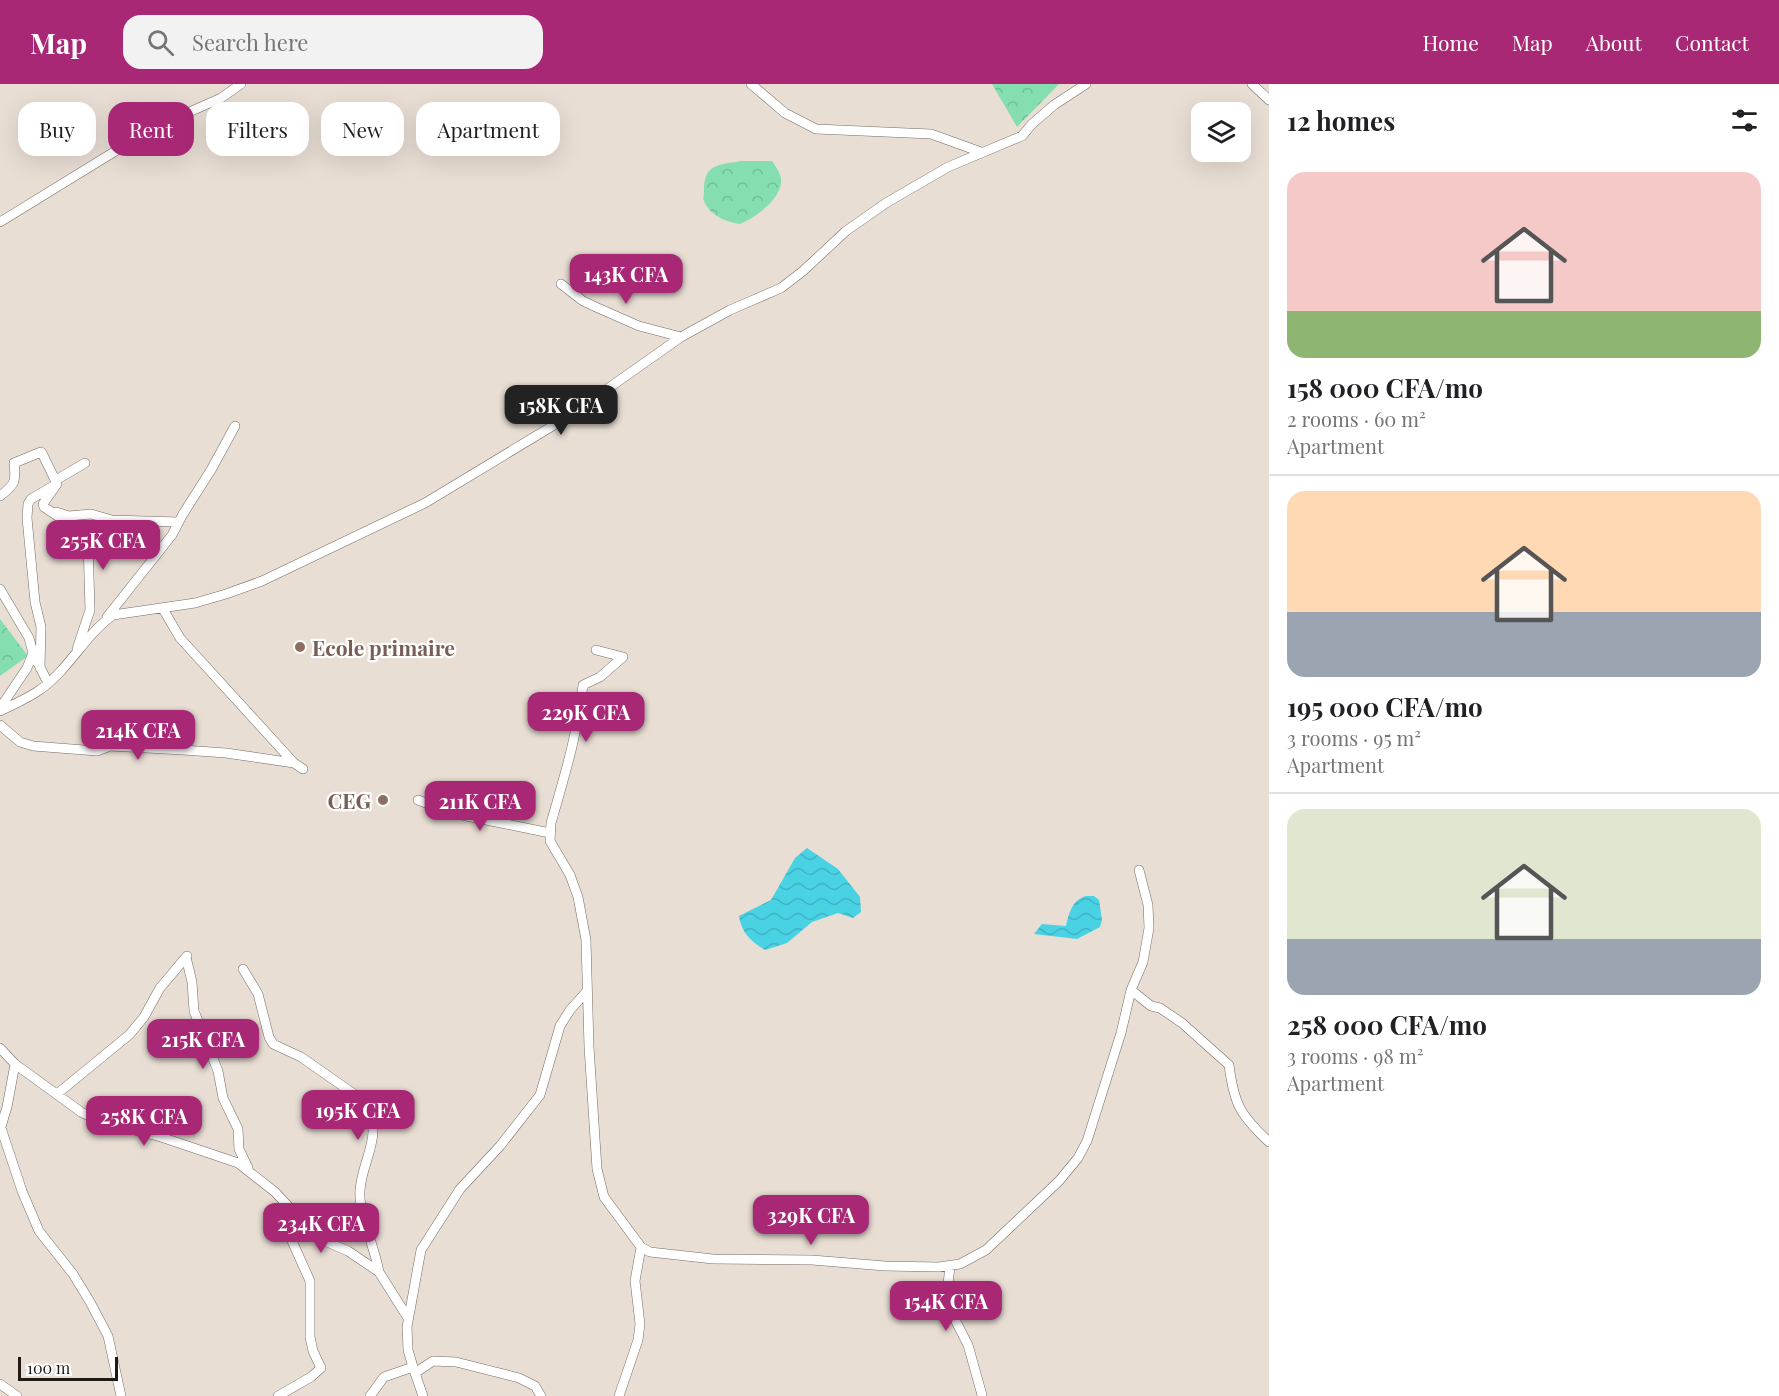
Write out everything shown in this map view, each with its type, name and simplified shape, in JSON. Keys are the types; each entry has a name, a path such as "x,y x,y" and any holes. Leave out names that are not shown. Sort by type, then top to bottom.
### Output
{"street":[{"path":"0,222 153,128 221,98 241,84"},
{"path":"751,84 785,113 816,129 931,134 981,152"},
{"path":"102,623 120,613 195,603 262,581 425,503 568,416 681,337 730,310 781,288 803,272 846,231 864,218 948,167 1022,136 1054,105 1086,84"},
{"path":"1252,84 1269,100"},
{"path":"561,284 583,301 598,308 639,326 681,337"},
{"path":"0,710 37,692 48,683 102,623 172,535 212,470 235,426"},
{"path":"0,496 14,482 16,474 14,463 41,452 56,482"},
{"path":"40,668 41,627 35,602 27,519 28,504 56,482 86,463"},
{"path":"56,482 43,504 48,510 74,527 88,542 90,610 73,657"},
{"path":"48,510 69,516 91,514 112,520 179,522"},
{"path":"0,589 25,631 48,683"},
{"path":"162,609 180,638 294,763 303,769"},
{"path":"596,650 623,657 600,677 582,685 570,754 550,833 554,849 570,875 578,897 586,940 597,1170 604,1197 641,1247 659,1254 713,1258 812,1260 885,1266 950,1266 974,1258 986,1250 1059,1181 1078,1158 1087,1141 1121,1034 1131,990 1143,962 1149,928 1148,905 1139,870"},
{"path":"0,710 27,668 33,653"},
{"path":"0,725 20,742 33,746 97,751 110,746 183,750 226,753 294,763"},
{"path":"418,800 452,813 550,833"},
{"path":"57,1094 129,1035 144,1017 160,988 188,955 195,1015 218,1071 223,1098 236,1125 239,1149 250,1172"},
{"path":"243,969 258,994 269,1037 273,1044 293,1052 313,1065 364,1101 369,1110 374,1128 360,1189 360,1201 379,1272 408,1318"},
{"path":"1131,990 1151,1006 1160,1008 1182,1023 1229,1065 1238,1106 1246,1119 1269,1142"},
{"path":"423,1396 406,1340 421,1250 460,1189 504,1141 540,1095 560,1026 570,1010 587,991"},
{"path":"0,1048 15,1064 81,1112 99,1121 161,1137 238,1163 275,1192 318,1238 348,1251 379,1272"},
{"path":"15,1064 1,1126 22,1191 39,1231 73,1274 108,1336 121,1396"},
{"path":"278,1396 311,1377 321,1368 313,1351 310,1337 310,1281 292,1241 294,1214"},
{"path":"619,1396 638,1340 640,1324 635,1281 641,1247"},
{"path":"950,1266 946,1302 968,1345 982,1395"},
{"path":"370,1396 384,1377 414,1370 433,1361 456,1362 519,1378 535,1386 541,1396"},
{"path":"0,1384 17,1396"}],"green space":[{"path":"992,84 1059,84 1017,127"},
{"path":"741,161 772,161 781,179 778,193 773,200 761,212 740,224 718,217 709,210 703,199 705,180 710,170 719,165"},
{"path":"0,619 28,656 0,676"}],"water":[{"path":"807,848 838,869 860,897 861,912 853,918 838,913 812,922 787,943 765,950 748,936 742,928 739,916 771,900 795,858"},
{"path":"1086,896 1094,896 1099,900 1102,920 1100,927 1077,939 1034,934 1042,924 1066,926 1074,904"}],"place":[{"name":"Ecole primaire","path":"300,647"},
{"name":"CEG","path":"383,800"}]}
